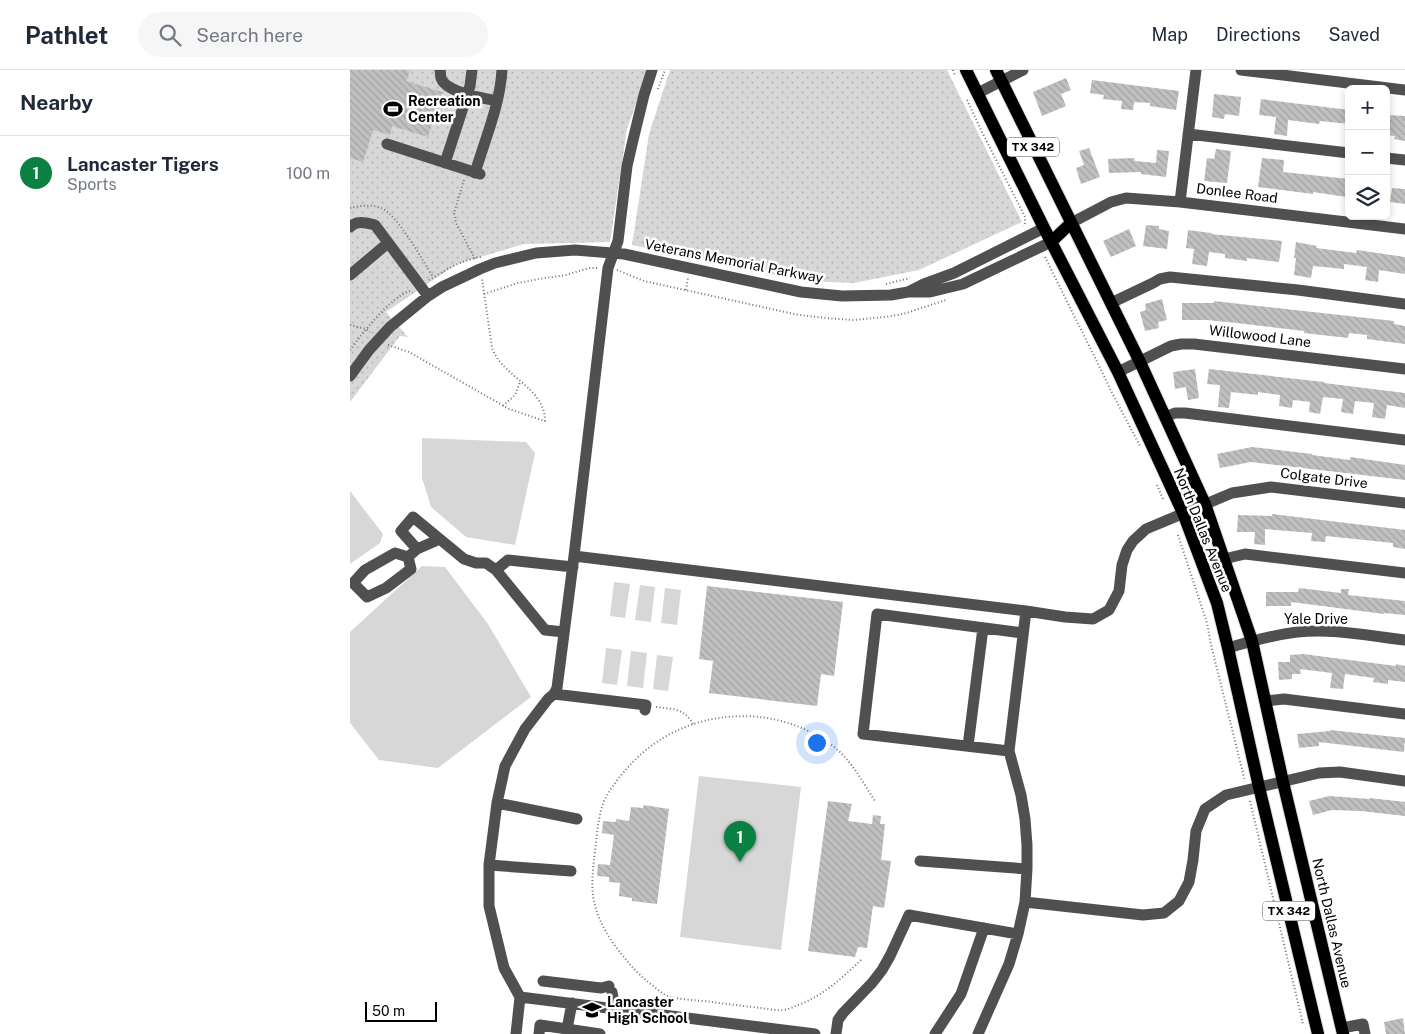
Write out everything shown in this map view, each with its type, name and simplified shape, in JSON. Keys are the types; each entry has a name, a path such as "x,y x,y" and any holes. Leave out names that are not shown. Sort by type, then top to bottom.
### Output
{"main road":[{"name":"North Dallas Avenue","path":"961,74 978,93 1051,242 1118,372 1183,513 1217,603 1228,648 1253,789 1318,1034"},
{"name":"North Dallas Avenue","path":"999,76 1140,362 1205,504 1252,641 1342,1031"},
{"path":"1044,228 1071,223"},
{"path":"1051,242 1071,223"}],"street":[{"path":"440,70 442,80 449,87 497,101"},
{"path":"445,163 468,94 472,70"},
{"path":"387,144 474,173 497,101 502,70"},
{"path":"516,1034 520,997 504,968 489,906 489,865 497,803 505,766 525,729 554,694 558,684 607,275 618,241 633,140 652,70"},
{"path":"978,93 999,76 1023,70"},
{"path":"1180,202 1196,70"},
{"path":"1241,70 1405,90"},
{"path":"1188,134 1345,153"},
{"path":"1390,158 1405,160"},
{"name":"Donlee Road","path":"1071,223 1111,202 1126,198 1180,202 1405,229"},
{"path":"350,227 353,224 362,222 375,225 428,296"},
{"name":"Veterans Memorial Parkway","path":"908,292 954,273 1044,228"},
{"name":"Veterans Memorial Parkway","path":"350,376 390,327 428,296 442,287 480,269 536,253 563,250 613,252 801,292 842,296 891,295 908,292 930,292 963,284 1051,242"},
{"path":"350,275 388,243"},
{"path":"1111,304 1160,279 1170,277 1298,290 1405,304"},
{"name":"Willowood Lane","path":"1118,372 1171,346 1181,344 1405,368"},
{"path":"1165,417 1175,413 1186,414 1405,440"},
{"name":"Colgate Drive","path":"496,570 508,560 573,562 1026,611 1093,620 1109,610 1119,591 1122,565 1127,550 1133,541 1146,529 1205,504 1232,494 1271,487 1405,503"},
{"path":"417,549 401,531 414,517 464,559 476,563 486,563 496,570 545,630 564,632"},
{"path":"408,557 417,549 440,539"},
{"path":"394,553 408,557 411,569 386,588 367,597 353,583 365,570 394,553"},
{"path":"1224,559 1245,554 1405,573"},
{"path":"978,1034 1009,964 1025,902 1027,845 1025,819 1010,751 1026,611"},
{"path":"1010,751 866,737 876,614 1023,633"},
{"path":"968,746 983,628"},
{"name":"Yale Drive","path":"1228,648 1275,635 1299,632 1333,632 1405,640"},
{"path":"554,694 582,700 645,708"},
{"path":"1265,701 1284,699 1405,714"},
{"path":"1025,902 1143,915 1164,913 1179,901 1189,882 1196,831 1206,809 1226,795 1319,774 1340,772 1405,781"},
{"path":"497,803 577,820"},
{"path":"920,861 1027,869"},
{"path":"489,865 571,871"},
{"path":"836,1034 838,1020 872,983 890,956 909,914 1018,934"},
{"path":"935,1034 962,994 984,928"},
{"path":"550,1001 550,994 543,981 611,989 615,1009"},
{"path":"520,997 815,1034"},
{"path":"568,1029 572,1003"},
{"path":"1342,1031 1363,1024 1365,1034"},
{"path":"539,1034 540,1025 600,1034"}],"path":[{"path":"656,94 665,70"},
{"path":"953,70 961,74"},
{"path":"964,94 1025,217 1025,223 1021,228"},
{"path":"474,173 454,213 456,223 478,264"},
{"path":"350,208 367,205 382,208 396,220 433,277"},
{"path":"350,350 366,328 406,292 421,286 447,269 475,258 487,257"},
{"path":"1045,257 1141,448"},
{"path":"685,290 690,273"},
{"path":"350,325 366,328 378,340 408,352 503,406 545,421 544,410 539,400 499,361 492,348 481,274"},
{"path":"883,284 913,278"},
{"path":"503,406 516,395 520,382"},
{"path":"1156,483 1164,499"},
{"path":"1178,535 1207,623 1211,645 1253,789 1303,1025"},
{"path":"645,708 678,710 686,715 693,724"},
{"path":"861,960 836,984 817,996 788,1009 778,1010 667,996 632,969 603,928 594,905 592,873 601,812 604,802 616,782 637,758 656,742 693,724 720,717 764,717 792,724 831,745 851,764 875,801"}],"shaded area":[{"path":"350,70 648,70 627,129 610,242 524,244 457,264 386,312 408,337 400,336 350,402"},
{"path":"670,70 947,70 1022,222 919,270 854,283 805,281 632,245 649,134"},
{"path":"422,438 526,442 535,453 515,545 466,537 431,507 422,478"},
{"path":"350,491 383,534 380,543 350,564"},
{"path":"422,566 445,567 488,624 531,697 438,768 379,760 350,723 350,632"},
{"path":"614,582 630,584 625,618 610,616"},
{"path":"640,585 655,587 651,622 635,620"},
{"path":"665,588 681,590 677,625 661,623"},
{"path":"606,648 622,650 617,685 602,683"},
{"path":"631,651 647,653 643,688 627,686"},
{"path":"657,655 673,657 668,691 653,689"},
{"path":"699,776 801,787 781,950 680,937"}],"building":[{"name":"Recreation Center","path":"350,70 410,71 406,81 442,92 428,137 392,126 390,135 373,130 363,162 350,158"},
{"path":"1066,78 1071,90 1061,94 1066,106 1042,116 1033,92"},
{"path":"1092,80 1179,91 1176,110 1150,106 1150,103 1134,102 1133,110 1121,109 1122,101 1103,99 1104,95 1090,93"},
{"path":"1214,94 1241,97 1239,116 1225,114 1224,119 1212,117"},
{"path":"1261,99 1345,110 1345,124 1320,121 1319,124 1288,120 1287,136 1274,134 1276,117 1259,115"},
{"path":"1390,115 1405,116 1405,141 1394,139 1395,136 1390,135"},
{"path":"1089,148 1100,177 1081,184 1076,168 1084,165 1079,151"},
{"path":"1216,149 1231,151 1227,183 1204,181 1207,158 1214,159"},
{"path":"1157,150 1169,151 1166,177 1141,174 1141,172 1109,173 1108,159 1134,158 1135,161 1156,163"},
{"path":"1262,158 1284,160 1283,172 1345,179 1345,197 1313,192 1313,194 1258,187"},
{"path":"1392,188 1405,189 1405,204 1390,202"},
{"path":"1146,225 1159,226 1159,229 1169,231 1167,249 1143,246"},
{"path":"1129,229 1136,246 1111,257 1103,241"},
{"path":"1188,230 1282,241 1279,262 1247,258 1247,261 1225,258 1225,254 1209,252 1207,266 1192,264 1194,249 1186,248"},
{"path":"1296,242 1317,246 1316,248 1356,253 1357,250 1405,257 1405,274 1379,270 1378,282 1365,280 1367,267 1344,264 1344,269 1313,266 1311,278 1294,275"},
{"path":"1162,299 1167,320 1158,322 1159,328 1145,331 1140,312 1146,310 1145,304"},
{"path":"1214,301 1394,321 1394,324 1405,326 1405,344 1367,339 1367,335 1349,333 1348,338 1237,323 1182,320 1182,303 1214,303"},
{"path":"1195,369 1199,398 1188,400 1186,387 1175,389 1173,372"},
{"path":"1209,369 1405,393 1405,408 1387,405 1385,419 1372,417 1374,403 1355,401 1353,414 1341,412 1343,399 1323,397 1320,414 1309,412 1310,402 1293,400 1292,408 1279,406 1280,395 1258,392 1258,395 1231,392 1229,408 1218,407 1220,385 1207,384"},
{"path":"1252,447 1350,460 1350,457 1405,465 1405,480 1251,462 1220,468 1217,454"},
{"path":"1272,514 1405,530 1405,549 1393,547 1393,543 1326,536 1325,542 1311,541 1312,533 1265,529 1265,545 1254,544 1255,532 1237,532 1238,515 1272,516"},
{"path":"707,586 843,602 834,676 821,674 817,706 709,693 713,661 699,659"},
{"path":"1299,588 1341,593 1341,589 1349,589 1348,595 1405,601 1405,615 1291,602 1291,606 1266,606 1266,592 1298,592"},
{"path":"1303,654 1405,666 1405,682 1388,680 1388,684 1373,682 1374,678 1345,674 1343,689 1330,688 1332,673 1300,669 1301,674 1292,674 1292,679 1279,680 1278,662 1290,662 1290,655"},
{"path":"1330,730 1405,738 1404,752 1319,742 1319,746 1299,748 1297,734"},
{"path":"1329,796 1405,802 1405,816 1332,810 1313,815 1309,801"},
{"path":"828,801 852,804 848,821 872,824 873,815 881,816 880,824 885,824 881,860 891,861 884,908 873,906 867,948 858,947 855,957 808,951"},
{"path":"644,805 669,809 657,904 632,901 632,898 619,896 620,883 609,882 609,877 597,876 598,864 610,865 614,835 602,833 603,821 616,822 616,819 629,821 631,807 643,808"},
{"path":"1403,1018 1405,1034 1386,1034 1384,1022"}],"place":[{"name":"Recreation Center","path":"393,109"},
{"name":"Lancaster Tigers","path":"740,862"},
{"name":"Lancaster High School","path":"592,1010"}]}
